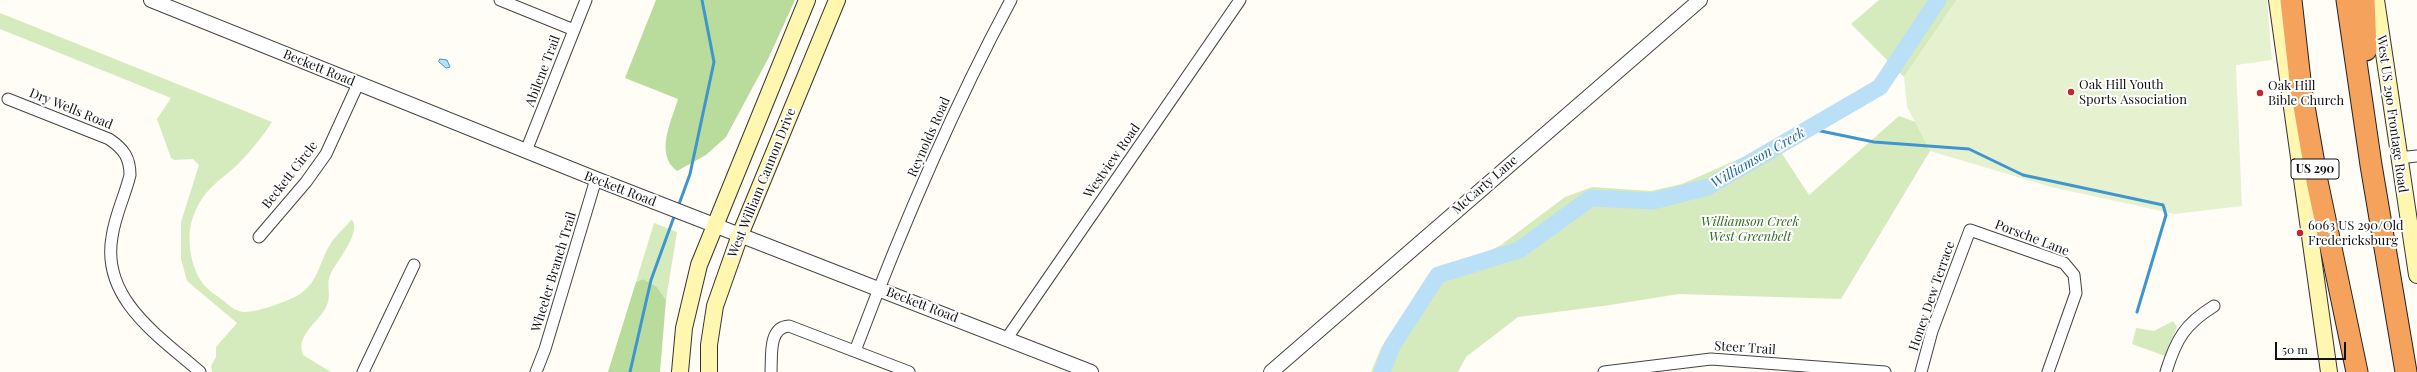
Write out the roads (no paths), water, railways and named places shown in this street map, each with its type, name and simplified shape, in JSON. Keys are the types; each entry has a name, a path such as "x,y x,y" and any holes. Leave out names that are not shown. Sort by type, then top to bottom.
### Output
{"highway":[{"name":"US 290","path":"2291,0 2301,89 2317,181 2357,372"},
{"path":"2347,0 2397,326 2406,372"},
{"path":"2364,0 2367,58 2364,116"}],"main road":[{"name":"West William Cannon Drive","path":"680,372 684,328 692,291 714,225 807,0"},
{"name":"West William Cannon Drive","path":"708,372 709,345 715,306 740,236 837,0"},
{"path":"2277,0 2329,372"},
{"name":"West US 290 Frontage Road","path":"2376,0 2398,158 2417,275"},
{"path":"2325,347 2341,372"},
{"path":"2414,372 2417,366"}],"street":[{"name":"Beckett Road","path":"151,0 526,152 1007,338 1091,372"},
{"path":"500,0 574,30"},
{"name":"Abilene Trail","path":"526,152 586,0"},
{"name":"Reynolds Road","path":"858,352 878,289 978,62 1010,0"},
{"name":"Westview Road","path":"1007,338 1240,0"},
{"name":"McCarty Lane","path":"1271,372 1700,0"},
{"name":"Beckett Circle","path":"259,237 326,154 338,132 358,84"},
{"name":"Dry Wells Road","path":"8,99 110,139 121,146 127,154 130,165 130,175 112,237 111,259 115,280 126,302 137,317 200,372"},
{"path":"2398,158 2417,156"},
{"name":"Wheeler Branch Trail","path":"536,372 545,348 596,179"},
{"name":"Honey Dew Terrace","path":"1921,372 1932,331 1970,230"},
{"name":"Porsche Lane","path":"1970,230 2064,263 2074,275 2076,293 2048,372"},
{"path":"363,372 414,265"},
{"path":"2166,372 2182,332 2196,317 2214,306"},
{"path":"771,372 774,336 776,331 785,327 858,352 910,372"},
{"name":"Steer Trail","path":"1604,372 1711,359 1770,368 1886,372"}],"water":[{"path":"440,59 447,60 450,67 446,68 439,62"}],"waterway":[{"path":"678,207 690,174 714,62 702,0"},
{"name":"Williamson Creek","path":"1382,372 1392,346 1438,275 1519,250 1591,198 1653,201 1708,187 1880,87 1938,0"},
{"path":"1811,129 1874,142 1969,149 2023,175 2163,205 2166,215 2137,312"},
{"path":"630,372 651,280 675,214"}],"place":[{"name":"Oak Hill Youth Sports Association","path":"2071,92"},
{"name":"Oak Hill Bible Church","path":"2260,93"},
{"name":"6063 US 290/Old Fredericksburg","path":"2300,233"}],"park label":[{"name":"Williamson Creek West Greenbelt","path":"1750,230"}]}
